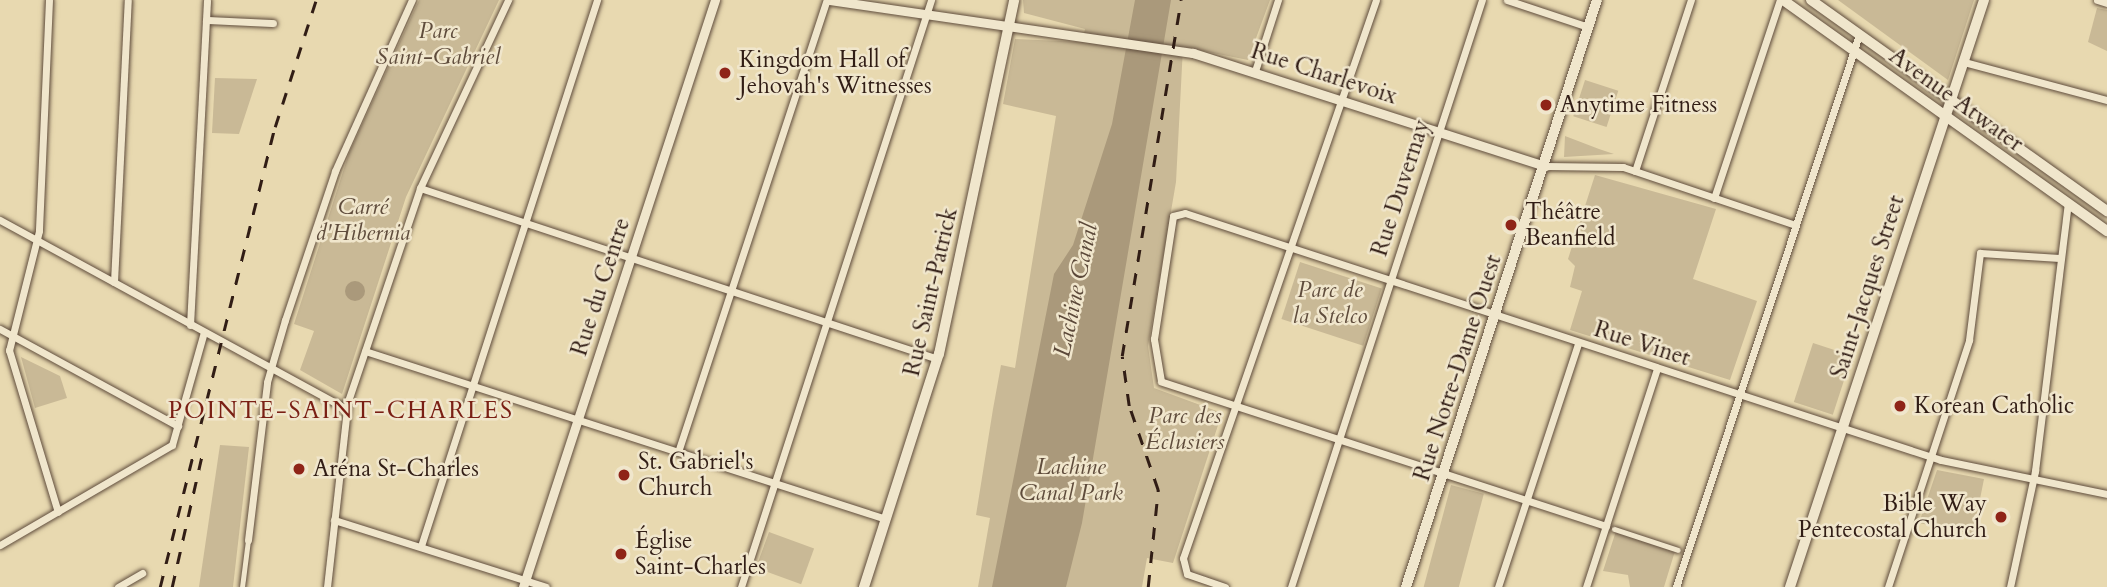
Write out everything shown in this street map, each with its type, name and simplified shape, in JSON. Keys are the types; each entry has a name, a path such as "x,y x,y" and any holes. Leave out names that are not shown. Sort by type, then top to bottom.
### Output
{"main road":[{"name":"Rue Saint-Patrick","path":"864,587 938,359 1014,0"},
{"name":"Rue Notre-Dame Ouest","path":"1406,587 1597,0"},
{"name":"Avenue Atwater","path":"1782,0 2107,231"},
{"name":"Avenue Atwater","path":"1811,0 2107,211"},
{"name":"Saint-Jacques Street","path":"1790,587 1984,0"}],"street":[{"path":"49,0 37,240 11,336 10,357 58,512"},
{"path":"114,282 128,0"},
{"path":"190,325 207,0"},
{"path":"242,587 270,369 331,181 412,0"},
{"path":"327,587 346,409 420,188 508,0"},
{"path":"421,546 597,0"},
{"name":"Rue du Centre","path":"524,584 715,0"},
{"path":"678,452 828,0"},
{"name":"Rue Charlevoix","path":"828,0 1009,23 1163,48 1255,71 1545,166 1635,171 1795,225"},
{"path":"741,587 930,0"},
{"path":"1255,71 1278,0"},
{"path":"1225,587 1183,569 1233,405 1293,249 1376,0"},
{"name":"Rue Duvernay","path":"1291,587 1482,0"},
{"path":"1507,0 1588,27"},
{"path":"1635,171 1691,0"},
{"path":"1714,198 1782,0"},
{"path":"2097,0 2107,3"},
{"path":"206,20 272,23"},
{"path":"1676,587 1859,34"},
{"path":"1964,62 2107,100"},
{"path":"420,188 938,359"},
{"path":"2010,587 2033,479 2068,204"},
{"name":"Rue Vinet","path":"1233,405 1160,380 1154,340 1173,218 1181,212 1495,317 1931,457 2107,494"},
{"path":"0,220 346,409"},
{"path":"1888,587 1969,340 1980,252 2060,258"},
{"path":"0,329 178,426"},
{"path":"0,545 168,448 178,426 204,332"},
{"path":"1498,587 1578,344"},
{"path":"365,351 886,519"},
{"path":"1586,587 1610,528 1657,369"},
{"path":"1233,405 1678,550"},
{"path":"334,520 421,546 524,584 546,587"},
{"path":"118,587 142,573"}],"green space":[{"path":"419,0 499,0 406,197 342,394 300,370 314,331 294,324 349,153"},
{"name":"Lachine Canal Park","path":"1023,0 1270,0 1248,60 1183,47 1176,182 1148,346 1154,388 1222,413 1173,563 1147,558 1142,587 978,587 990,518 976,515 993,409 1001,365 1015,368 1056,116 1003,104 1015,39 1082,42 1085,29 1024,13"},
{"path":"1838,0 1974,0 1948,80"},
{"path":"2097,8 2107,10 2107,51 2088,42"},
{"path":"215,78 257,79 239,134 212,133"},
{"path":"1585,80 1618,91 1607,127 1573,116"},
{"path":"1565,136 1599,149 1614,154 1564,157"},
{"path":"1595,175 1716,209 1693,279 1757,301 1730,380 1570,330 1582,291 1570,287 1575,266 1568,259"},
{"name":"Parc de la Stelco","path":"1300,262 1382,289 1363,346 1281,319"},
{"path":"1813,343 1852,356 1833,415 1794,402"},
{"path":"21,357 60,376 67,398 35,408"},
{"path":"220,445 249,447 233,587 199,587"},
{"path":"1937,470 1984,479 1973,534 1919,523"},
{"path":"1451,485 1484,494 1459,587 1424,587"},
{"path":"1616,531 1675,551 1664,587 1630,587 1628,575 1603,571"},
{"path":"769,532 814,548 801,584 756,568"}],"water":[{"name":"Lachine Canal","path":"1135,0 1171,0 1082,523 1066,587 992,587 1054,274 1073,245 1112,124"},
{"path":"351,281 359,281 365,291 359,301 351,301 345,295 345,287"}],"railway":[{"path":"160,587 275,127 316,0"},
{"path":"1148,587 1158,490 1129,406 1122,356 1181,0"},
{"path":"172,587 202,455"}],"place":[{"name":"Kingdom Hall of Jehovah's Witnesses","path":"725,73"},
{"name":"Anytime Fitness","path":"1546,105"},
{"name":"Théâtre Beanfield","path":"1511,225"},
{"name":"Korean Catholic","path":"1900,406"},
{"name":"Aréna St-Charles","path":"299,469"},
{"name":"St. Gabriel's Church","path":"624,475"},
{"name":"Bible Way Pentecostal Church","path":"2001,517"},
{"name":"Église Saint-Charles","path":"621,554"}],"district":[{"name":"POINTE-SAINT-CHARLES","path":"341,411"}],"park label":[{"name":"Parc Saint-Gabriel","path":"438,44"},
{"name":"Carré d'Hibernia","path":"363,220"},
{"name":"Parc des Éclusiers","path":"1185,429"}]}
